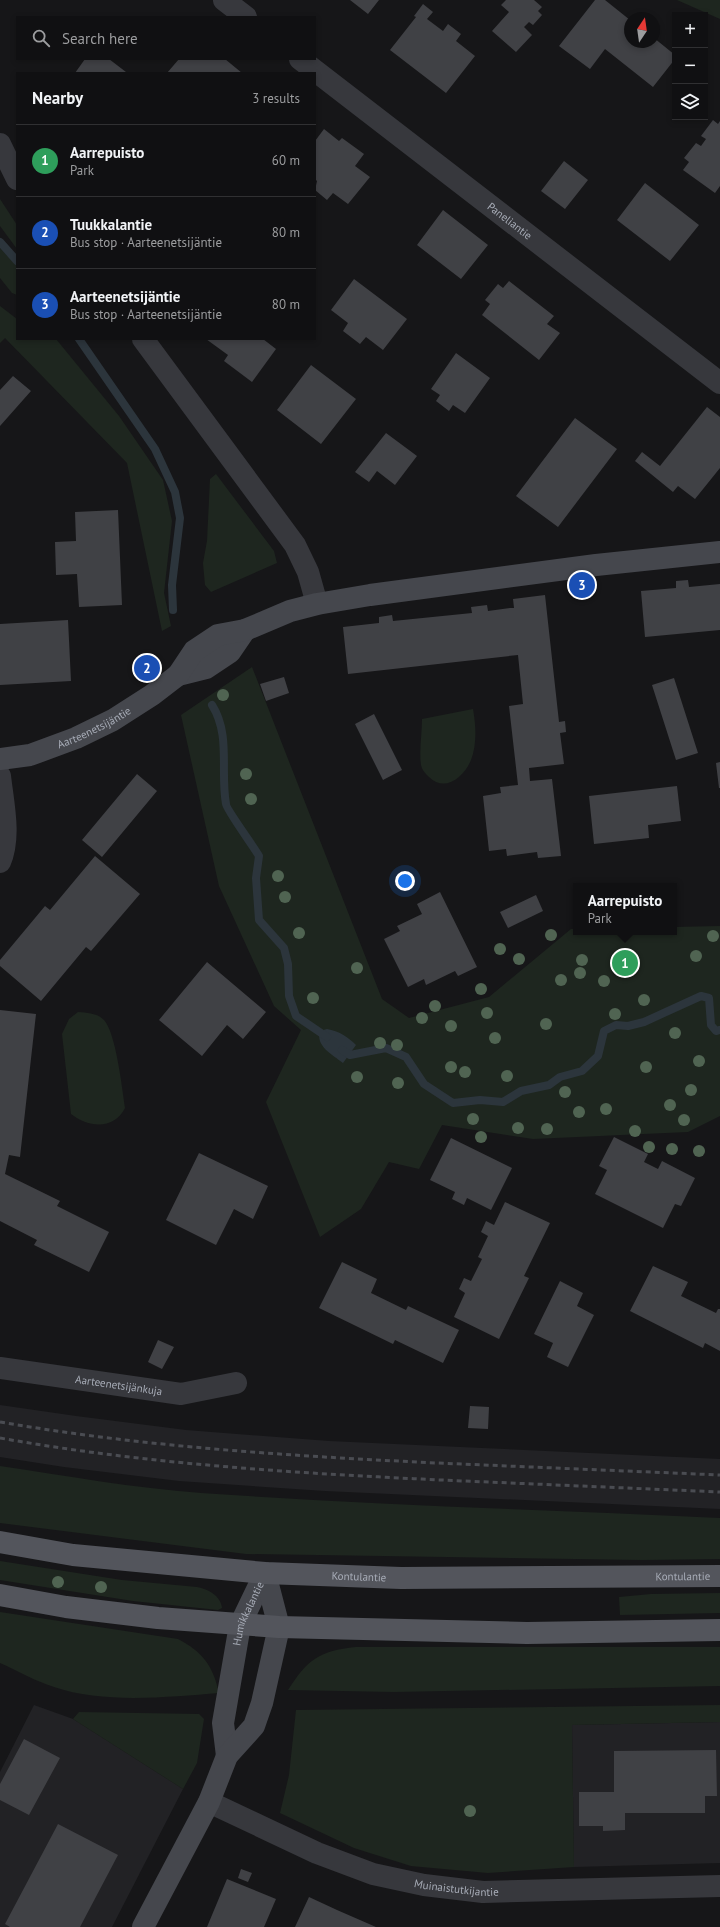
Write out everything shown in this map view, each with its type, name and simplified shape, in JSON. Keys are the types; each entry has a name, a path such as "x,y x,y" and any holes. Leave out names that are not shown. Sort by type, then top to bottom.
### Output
{"main road":[{"name":"Kontulantie","path":"0,1542 73,1555 265,1573 401,1578 720,1576"},
{"path":"0,1596 66,1607 240,1625 279,1627 527,1632 720,1630"}],"street":[{"path":"224,0 245,16"},
{"name":"Paneliantie","path":"301,60 720,383"},
{"path":"0,144 16,177"},
{"path":"144,340 295,545 308,572 317,604"},
{"name":"Aarteenetsijäntie","path":"0,759 30,755 95,729 113,720 152,695 178,675 206,668 230,652 245,630 290,611 317,604 378,594 596,565 720,552"},
{"path":"0,776 4,821 4,844 0,862"},
{"name":"Aarteenetsijänkuja","path":"0,1368 181,1394 236,1383"},
{"name":"Humikkalantie","path":"227,1756 223,1723 240,1625 265,1573"},
{"name":"Humikkalantie","path":"143,1927 209,1802 227,1756 254,1726 262,1702 279,1627 265,1573"},
{"name":"Muinaistutkijantie","path":"209,1802 318,1854 373,1874 424,1885 482,1892 720,1886"}],"shaded area":[{"path":"677,0 720,0 720,19 708,14 708,12 704,12"},
{"path":"0,199 16,223 16,248 0,226"},
{"path":"0,248 16,265 16,295 12,293 0,278"},
{"path":"0,306 16,318 16,340 57,340 119,416 163,480 172,521 164,593 171,626 162,631 127,463 5,338 0,343"},
{"path":"216,474 274,551 277,563 211,592 205,585 203,563 207,541 210,479"},
{"path":"252,667 382,999 409,1018 489,997 571,929 573,929 573,935 677,935 677,927 720,926 720,1116 688,1132 533,1139 442,1125 419,1169 389,1162 361,1209 320,1237 266,1102 301,1030 274,1006 219,886 181,715"},
{"path":"473,709 475,741 473,754 468,766 459,777 453,781 447,783 435,782 425,773 421,765 420,748 422,719"},
{"path":"78,1012 89,1013 104,1020 112,1036 125,1108 120,1115 108,1123 93,1124 78,1119 71,1114 62,1034 69,1019"},
{"path":"327,1029 343,1035 356,1045 343,1063 322,1046 319,1036 320,1031"},
{"path":"0,1405 186,1430 329,1441 720,1459 720,1509 325,1491 179,1481 64,1467 0,1457"},
{"path":"0,1466 126,1485 201,1493 396,1504 720,1518 720,1559 642,1560 246,1554 0,1523"},
{"path":"0,1561 122,1580 197,1587 205,1589 217,1597 222,1608 218,1610 133,1601 0,1580"},
{"path":"720,1593 720,1613 620,1615 619,1597 651,1594"},
{"path":"0,1612 178,1639 194,1649 206,1661 214,1675 219,1693 136,1698 114,1697 93,1696 47,1685 0,1663"},
{"path":"356,1647 720,1647 720,1686 394,1692 288,1690 302,1671 316,1658 333,1651"},
{"path":"34,1705 73,1719 183,1789 112,1927 0,1927 0,1772"},
{"path":"720,1705 720,1722 572,1725 574,1867 488,1873 411,1866 354,1848 280,1813 289,1775 296,1710"},
{"path":"79,1712 199,1714 204,1719 197,1763 183,1789 73,1719"},
{"path":"720,1722 720,1863 574,1867 572,1725"}],"building":[{"path":"350,0 379,0 368,14"},
{"path":"506,0 534,0 542,7 538,11 542,15 533,25 529,22 524,27 532,35 516,52 492,31 509,12 501,5"},
{"path":"595,0 605,0 624,15 624,48 660,48 660,43 672,53 672,63 653,87 605,49 590,69 559,46"},
{"path":"423,4 433,12 427,19 443,31 448,24 461,34 456,41 475,56 446,93 390,50 416,17 414,16"},
{"path":"84,60 110,60 126,72 76,72"},
{"path":"178,60 226,60 241,72 168,72"},
{"path":"713,120 718,124 720,121 720,186 715,193 683,170 689,162 684,158 696,143 701,146 706,139 701,136"},
{"path":"324,129 339,141 342,138 364,154 355,166 370,177 348,204 333,193 327,200 316,191 316,140"},
{"path":"564,161 588,180 565,209 541,191"},
{"path":"645,183 699,225 670,261 617,220"},
{"path":"443,210 488,245 461,279 417,245"},
{"path":"354,279 407,319 383,350 366,337 360,344 343,331 348,323 331,310"},
{"path":"509,281 554,316 547,324 560,333 539,360 482,315 490,304 485,300 498,284 503,288"},
{"path":"207,340 264,340 276,349 252,382 224,361 228,355"},
{"path":"456,353 490,378 465,413 453,405 449,411 436,401 440,395 431,389"},
{"path":"311,365 356,399 321,444 277,410"},
{"path":"13,376 31,391 0,426 0,390"},
{"path":"707,407 720,417 720,468 695,499 678,486 673,492 635,461 642,452 660,466"},
{"path":"575,418 617,449 558,527 516,496"},
{"path":"386,433 417,456 395,485 377,471 369,482 355,472"},
{"path":"118,510 122,605 79,607 77,574 56,575 55,542 76,541 75,512"},
{"path":"688,580 689,587 720,584 720,630 645,637 641,591 676,588 676,581"},
{"path":"545,595 559,722 565,721 566,732 560,733 564,764 529,768 530,781 552,779 561,856 538,858 537,852 507,856 506,849 489,851 483,796 501,793 500,787 518,785 509,706 523,704 518,655 348,674 343,627 379,623 379,617 392,615 393,621 472,613 471,607 487,605 488,611 514,608 513,599"},
{"path":"68,620 71,681 0,685 0,624"},
{"path":"154,658 159,663 145,676 140,670"},
{"path":"284,677 289,693 266,701 260,684"},
{"path":"674,678 698,753 676,760 652,685"},
{"path":"374,714 402,770 383,780 355,724"},
{"path":"720,762 720,788 719,788 716,763"},
{"path":"137,774 157,791 102,857 82,840"},
{"path":"677,786 681,821 648,825 649,838 594,844 589,796"},
{"path":"95,856 140,894 91,951 86,947 41,1001 0,966 0,960 45,906 50,910"},
{"path":"440,892 477,967 458,976 455,971 426,985 424,979 408,987 384,939 400,931 397,926 422,914 417,904"},
{"path":"536,895 543,911 508,928 500,912"},
{"path":"207,962 266,1012 243,1039 227,1025 202,1056 159,1020"},
{"path":"0,1010 36,1014 20,1157 9,1155 5,1174 60,1201 57,1206 109,1232 89,1272 34,1245 37,1240 0,1221"},
{"path":"614,1137 648,1154 644,1162 658,1169 662,1161 695,1178 681,1206 675,1204 663,1228 595,1194 607,1170 599,1166"},
{"path":"451,1138 512,1168 491,1210 467,1198 464,1205 452,1199 455,1192 430,1180"},
{"path":"199,1153 268,1186 253,1219 234,1209 216,1245 166,1220"},
{"path":"505,1202 550,1223 524,1276 529,1278 499,1339 454,1317 465,1293 459,1289 464,1278 471,1281 482,1259 478,1257 488,1236 481,1232 486,1221 494,1225"},
{"path":"342,1262 377,1279 371,1293 406,1310 408,1306 459,1330 443,1363 395,1340 393,1344 319,1308"},
{"path":"653,1266 688,1282 681,1296 716,1313 718,1309 720,1309 720,1351 705,1343 703,1348 630,1311"},
{"path":"560,1281 583,1293 577,1306 594,1315 568,1367 547,1357 553,1343 534,1334"},
{"path":"158,1340 174,1347 162,1369 148,1362"},
{"path":"470,1406 489,1407 488,1429 468,1428"},
{"path":"24,1739 60,1758 29,1815 0,1800 0,1784"},
{"path":"716,1750 717,1796 705,1796 705,1813 625,1813 625,1830 603,1831 603,1826 579,1826 579,1792 614,1792 614,1751"},
{"path":"58,1824 118,1855 80,1927 10,1927 5,1924"},
{"path":"241,1869 252,1873 248,1882 238,1878"},
{"path":"227,1879 276,1899 264,1927 207,1927"},
{"path":"309,1897 337,1910 376,1927 295,1927"}],"waterway":[{"path":"0,242 16,260"},
{"path":"80,340 155,449 175,492 180,518 172,585 173,610"},
{"path":"212,705 218,717 223,741 224,792 226,804 230,813 259,856 256,878 259,920 284,948 288,964 289,996 296,1016 327,1037"},
{"path":"342,1050 350,1055 386,1048 406,1057 424,1084 453,1103 480,1100 503,1102 521,1091 549,1085 560,1077 582,1071 598,1056 604,1031 616,1025 628,1026 644,1022 701,996 709,998 711,1025 716,1031 720,1030"}],"railway":[{"path":"0,1422 108,1438 273,1454 437,1463 720,1475"},
{"path":"0,1438 109,1455 219,1466 441,1480 720,1492"}],"place":[{"name":"Aarteenetsijäntie","path":"582,585"},
{"name":"Tuukkalantie","path":"147,668"},
{"name":"Aarrepuisto","path":"625,963"}]}
